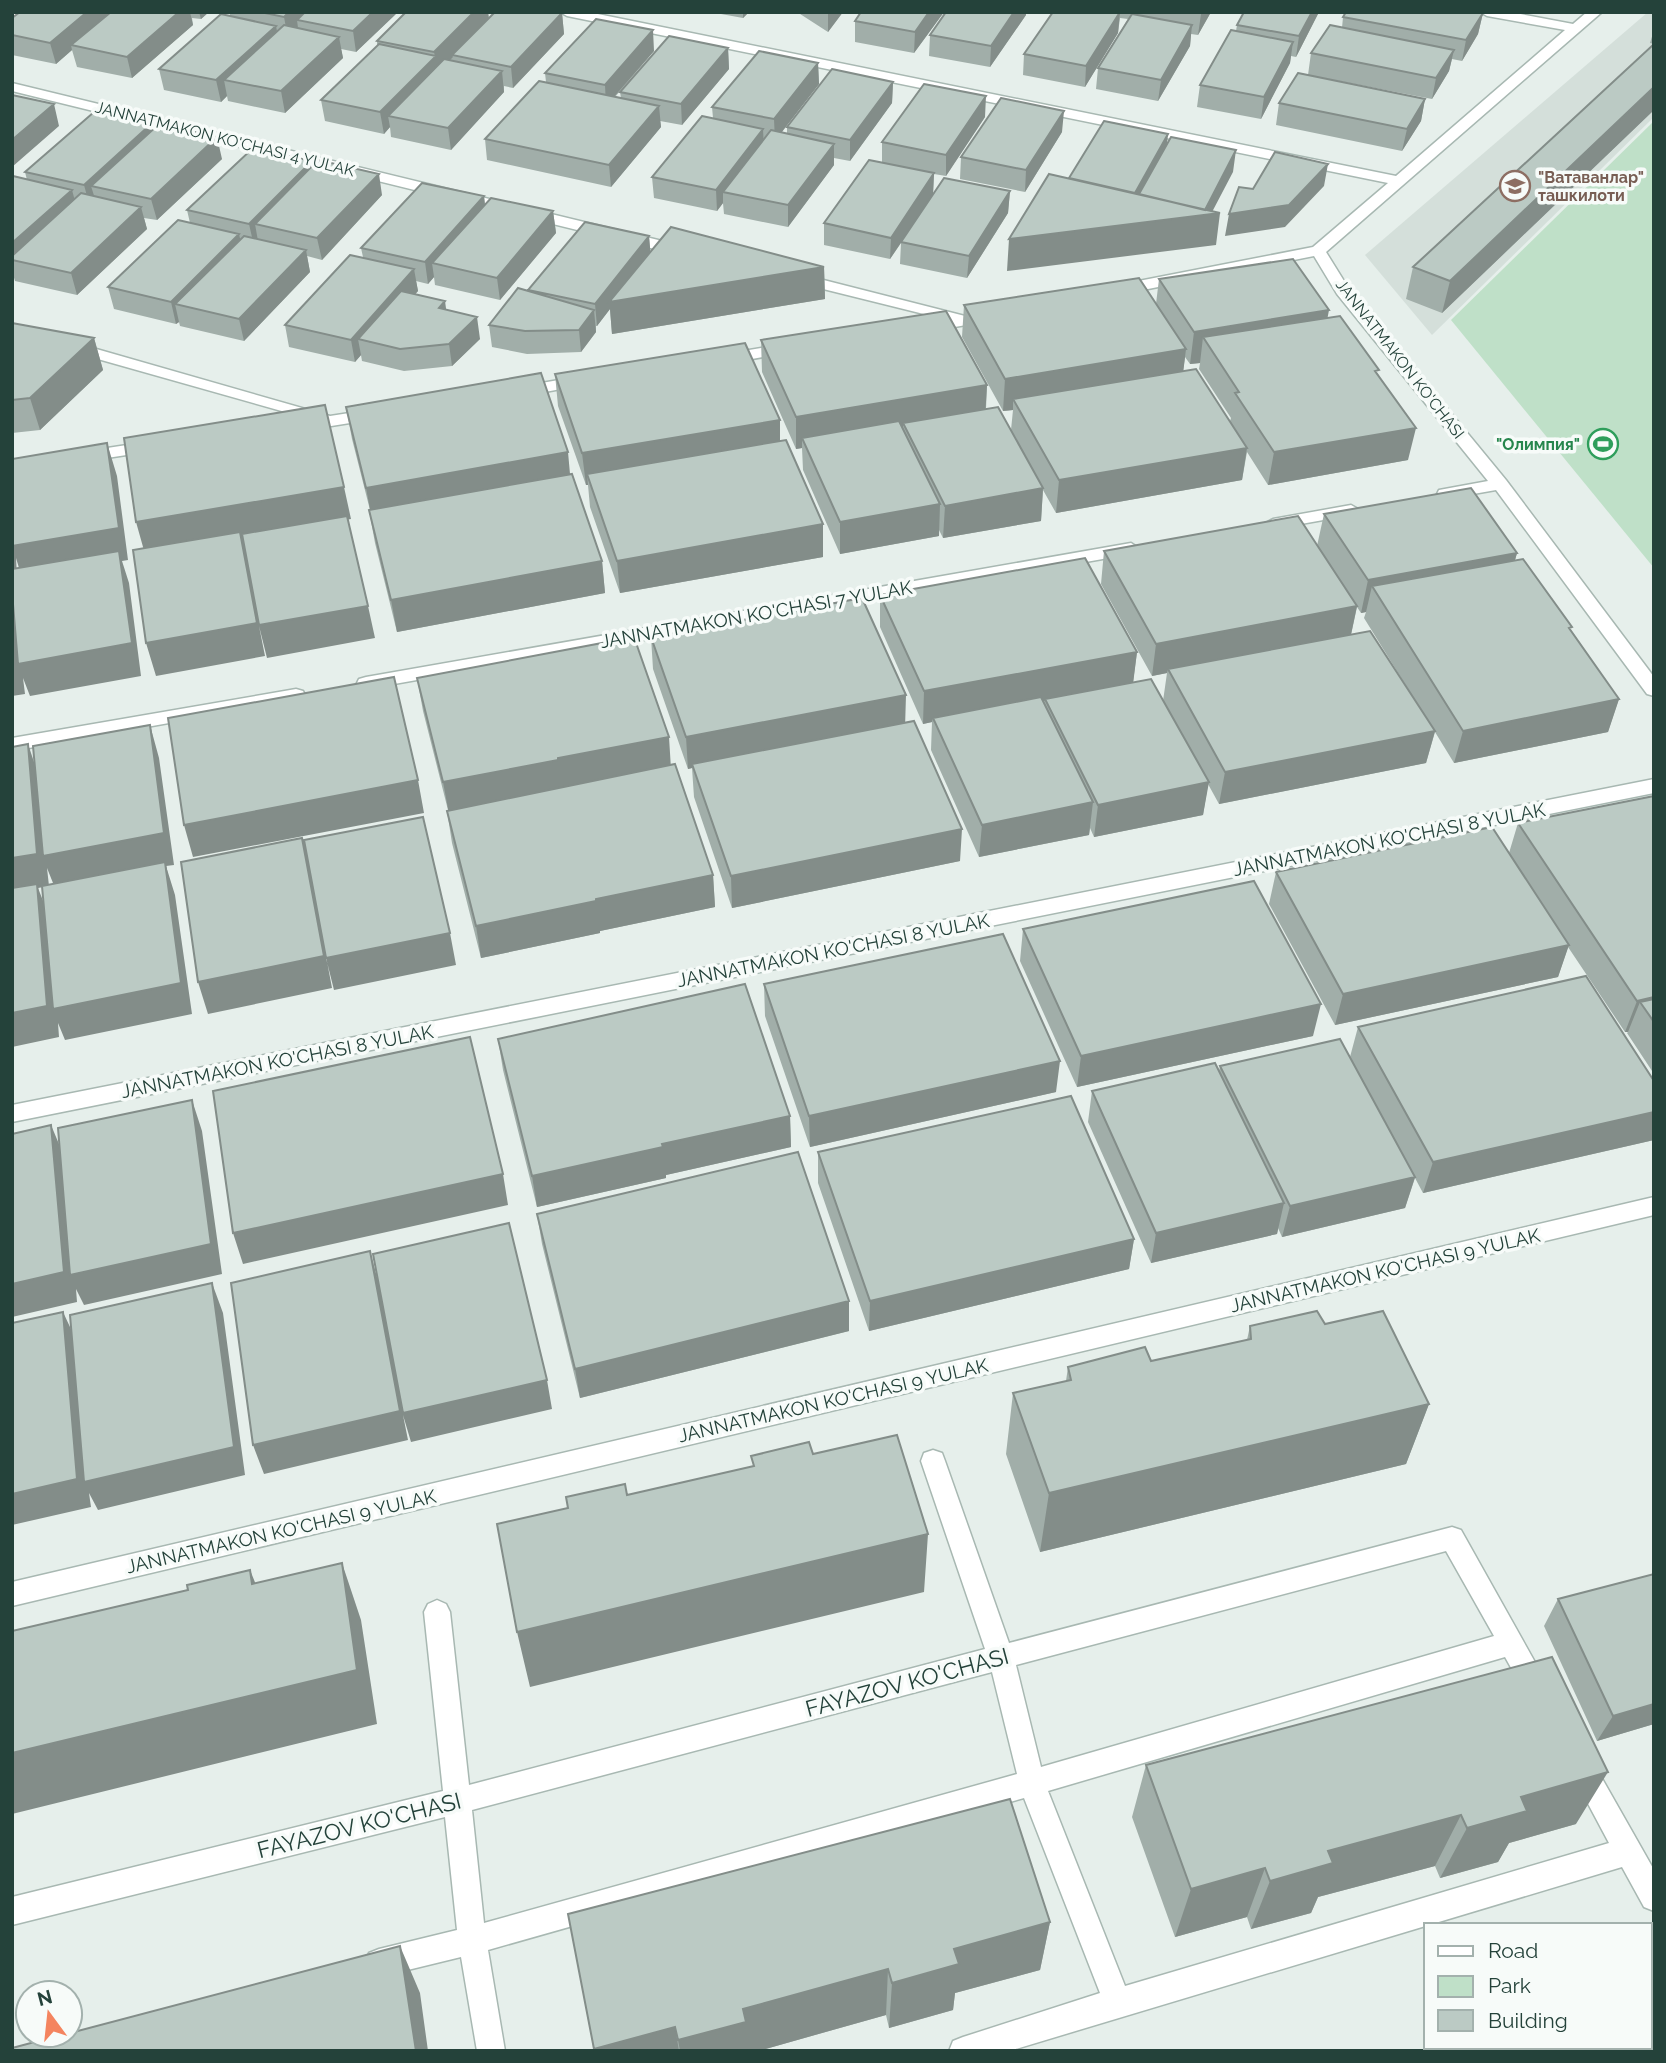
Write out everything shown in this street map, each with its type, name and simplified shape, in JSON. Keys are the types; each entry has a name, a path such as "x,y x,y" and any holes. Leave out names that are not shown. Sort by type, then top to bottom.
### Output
{"street":[{"path":"12,16 18,12"},
{"path":"567,12 1398,181"},
{"path":"1487,12 1574,28"},
{"path":"1103,293 1318,251 1595,12"},
{"name":"JANNATMAKON KO'CHASI 4 YULAK","path":"12,87 699,254"},
{"name":"JANNATMAKON KO'CHASI","path":"1318,251 1342,291 1500,484 1654,690"},
{"path":"779,274 968,320"},
{"path":"913,329 1008,312"},
{"path":"52,341 335,421"},
{"path":"706,362 803,346"},
{"path":"500,395 596,379"},
{"path":"281,428 390,412"},
{"path":"66,459 173,444"},
{"path":"1431,496 1500,484"},
{"path":"1252,528 1376,506"},
{"name":"JANNATMAKON KO'CHASI 7 YULAK","path":"343,687 1155,544"},
{"path":"12,745 315,692"},
{"name":"JANNATMAKON KO'CHASI 8 YULAK","path":"12,1114 1654,786"},
{"name":"JANNATMAKON KO'CHASI 9 YULAK","path":"12,1594 1654,1206"},
{"path":"933,1461 1001,1657 1032,1783 1117,2002"},
{"name":"FAYAZOV KO'CHASI","path":"12,1911 457,1801 1452,1538 1550,1713"},
{"path":"437,1612 472,1940 491,2051"},
{"path":"352,1969 472,1940 1032,1783 1511,1643"},
{"path":"1570,1747 1642,1856 1654,1897"},
{"path":"963,2051 1117,2002 1642,1856"}],"shaded area":[{"name":"\"Ватаванлар\" ташкилоти","path":"1648,12 1654,12 1654,117 1432,335 1365,255"}],"green space":[{"name":"\"Олимпия\"","path":"1654,121 1654,568 1451,320"}],"building":[{"path":"20,12 87,12 50,43 12,35 12,18"},
{"path":"111,12 179,12 127,57 71,45"},
{"path":"260,12 289,12 284,17"},
{"path":"305,12 373,12 353,31 297,20"},
{"path":"406,12 474,12 434,52 377,41"},
{"path":"495,12 562,13 511,67 452,55"},
{"path":"861,12 929,12 915,32 855,21"},
{"path":"946,12 1014,12 991,46 930,35"},
{"path":"1053,12 1120,12 1086,66 1024,54"},
{"path":"1244,12 1312,12 1299,36 1237,25"},
{"path":"1346,12 1483,13 1466,40 1343,17"},
{"path":"221,14 276,26 216,80 159,69"},
{"path":"1132,14 1192,25 1161,80 1098,68"},
{"path":"596,19 653,30 605,85 545,73"},
{"path":"284,25 339,37 281,91 224,80"},
{"path":"1330,25 1454,50 1436,78 1311,53"},
{"path":"1231,30 1293,42 1264,97 1200,85"},
{"path":"669,36 728,48 681,104 620,92"},
{"path":"379,44 436,56 380,112 321,100"},
{"path":"1654,44 1654,87 1450,281 1413,267"},
{"path":"759,51 818,63 774,119 712,107"},
{"path":"444,59 502,71 448,128 388,116"},
{"path":"832,69 893,82 850,140 787,127"},
{"path":"1298,73 1425,99 1407,129 1279,103"},
{"path":"539,81 659,106 609,165 485,139"},
{"path":"924,84 986,96 946,155 882,142"},
{"path":"12,95 54,104 12,140"},
{"path":"1001,98 1064,111 1026,170 961,157"},
{"path":"94,112 151,124 84,185 25,172"},
{"path":"702,116 763,129 716,190 652,177"},
{"path":"1104,121 1168,134 1135,193 1069,178"},
{"path":"159,124 217,137 151,199 91,186"},
{"path":"771,130 834,144 788,205 723,192"},
{"path":"1171,137 1236,150 1205,210 1139,194"},
{"path":"253,148 312,161 249,224 187,210"},
{"path":"1275,152 1328,164 1289,205 1229,214 1239,187 1253,189"},
{"path":"318,160 379,174 317,238 255,224"},
{"path":"869,160 934,173 891,238 824,223"},
{"path":"1049,174 1220,213 1009,239"},
{"path":"12,177 72,190 12,243"},
{"path":"944,178 1010,191 969,256 901,242"},
{"path":"422,183 484,196 425,262 361,248"},
{"path":"81,193 141,207 71,273 12,260 12,256"},
{"path":"491,198 553,211 497,278 432,263"},
{"path":"178,220 239,234 171,302 108,287"},
{"path":"585,222 649,236 595,304 528,290"},
{"path":"671,227 824,267 609,302"},
{"path":"244,236 306,250 239,319 175,304"},
{"path":"350,255 414,269 351,340 285,325"},
{"path":"1293,259 1329,310 1194,332 1159,279"},
{"path":"1139,278 1186,349 1005,379 964,305"},
{"path":"518,288 594,310 579,330 525,331 489,325"},
{"path":"401,291 445,301 439,308 477,317 449,344 400,349 358,339"},
{"path":"946,311 987,385 796,417 761,340"},
{"path":"1340,316 1416,428 1274,452 1235,393 1239,392 1203,337"},
{"path":"12,323 94,338 30,398 12,400"},
{"path":"745,343 780,420 582,453 555,374"},
{"path":"1196,369 1247,448 1059,480 1013,399"},
{"path":"541,373 568,452 366,488 346,407"},
{"path":"325,405 344,487 136,522 124,438"},
{"path":"998,407 1043,488 945,506 903,423"},
{"path":"899,421 940,504 840,522 802,438"},
{"path":"786,440 823,524 617,561 587,474"},
{"path":"107,443 119,528 12,546 12,459"},
{"path":"572,474 602,561 391,600 369,510"},
{"path":"1471,488 1517,553 1368,580 1324,514"},
{"path":"347,516 368,606 259,625 242,534"},
{"path":"1298,516 1357,606 1156,644 1104,551"},
{"path":"240,532 257,623 146,643 133,550"},
{"path":"119,551 132,643 18,664 12,569"},
{"path":"1085,558 1137,652 924,691 880,595"},
{"path":"1523,559 1619,699 1463,731 1372,586"},
{"path":"862,598 906,695 686,737 651,637"},
{"path":"1370,631 1435,731 1225,772 1168,669"},
{"path":"634,637 669,737 443,782 417,678"},
{"path":"394,677 418,780 184,825 168,718"},
{"path":"1151,679 1209,782 1098,805 1045,699"},
{"path":"1041,697 1093,802 982,825 933,718"},
{"path":"914,721 962,829 731,876 692,764"},
{"path":"150,725 164,833 43,856 33,746"},
{"path":"28,744 37,854 12,858 12,747"},
{"path":"675,764 713,875 476,926 447,811"},
{"path":"1654,796 1654,997 1637,1001 1518,823"},
{"path":"423,817 450,933 326,958 304,840"},
{"path":"1492,827 1569,945 1343,994 1276,872"},
{"path":"302,838 324,956 198,982 181,862"},
{"path":"165,862 181,983 53,1009 42,886"},
{"path":"1254,881 1321,1004 1081,1056 1023,929"},
{"path":"37,884 47,1006 12,1013 12,888"},
{"path":"1003,934 1060,1061 809,1116 764,984"},
{"path":"1586,976 1654,1081 1654,1112 1433,1162 1358,1027"},
{"path":"745,984 790,1116 532,1176 498,1039"},
{"path":"1654,999 1654,1022 1640,1002"},
{"path":"470,1037 503,1174 233,1233 213,1091"},
{"path":"1340,1039 1415,1177 1290,1206 1220,1066"},
{"path":"1215,1063 1284,1203 1156,1233 1092,1091"},
{"path":"1071,1096 1134,1239 870,1301 818,1152"},
{"path":"192,1100 211,1244 70,1275 58,1128"},
{"path":"51,1125 64,1272 12,1284 12,1134"},
{"path":"798,1152 849,1301 575,1369 537,1214"},
{"path":"509,1223 547,1380 403,1413 373,1254"},
{"path":"370,1251 400,1411 253,1445 231,1283"},
{"path":"212,1283 234,1447 84,1482 70,1315"},
{"path":"1317,1311 1325,1324 1383,1311 1429,1404 1049,1493 1013,1393 1071,1380 1068,1367 1145,1347 1151,1361 1251,1339 1250,1326"},
{"path":"63,1312 77,1479 12,1494 12,1323"},
{"path":"897,1435 928,1534 517,1632 497,1524 568,1508 566,1497 625,1484 627,1495 754,1466 751,1456 809,1442 813,1454"},
{"path":"342,1563 357,1670 12,1753 12,1631 188,1590 187,1585 250,1570 252,1584"},
{"path":"1654,1574 1654,1704 1613,1716 1558,1599"},
{"path":"1552,1657 1608,1772 1521,1797 1527,1811 1467,1828 1461,1815 1328,1851 1333,1863 1270,1881 1265,1868 1191,1889 1146,1765"},
{"path":"1010,1799 1050,1922 954,1949 959,1964 892,1983 888,1969 743,2009 746,2022 678,2040 675,2027 594,2049 568,1914"},
{"path":"400,1946 416,2051 12,2051 14,2047 84,2049 84,2029"},
{"path":"1652,1974 1654,2051 1548,2049 1652,2049"}],"place":[{"name":"\"Ватаванлар\" ташкилоти","path":"1515,186"},
{"name":"\"Олимпия\"","path":"1603,444"}]}
